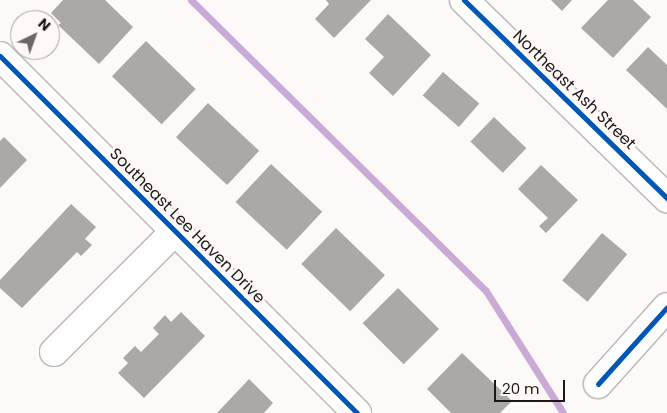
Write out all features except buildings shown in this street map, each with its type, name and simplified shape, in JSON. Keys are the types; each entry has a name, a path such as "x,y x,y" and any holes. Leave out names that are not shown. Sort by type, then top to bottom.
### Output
{"street":[{"name":"Northeast Ash Street","path":"464,0 667,198"},
{"name":"Southeast Lee Haven Drive","path":"0,56 351,411"},
{"path":"54,352 175,231"},
{"path":"598,384 667,307"}],"waterway":[{"path":"191,0 486,291 563,413"}],"cycle path":[{"path":"464,0 667,198"},
{"path":"0,56 357,413"},
{"path":"598,384 667,307"}]}
